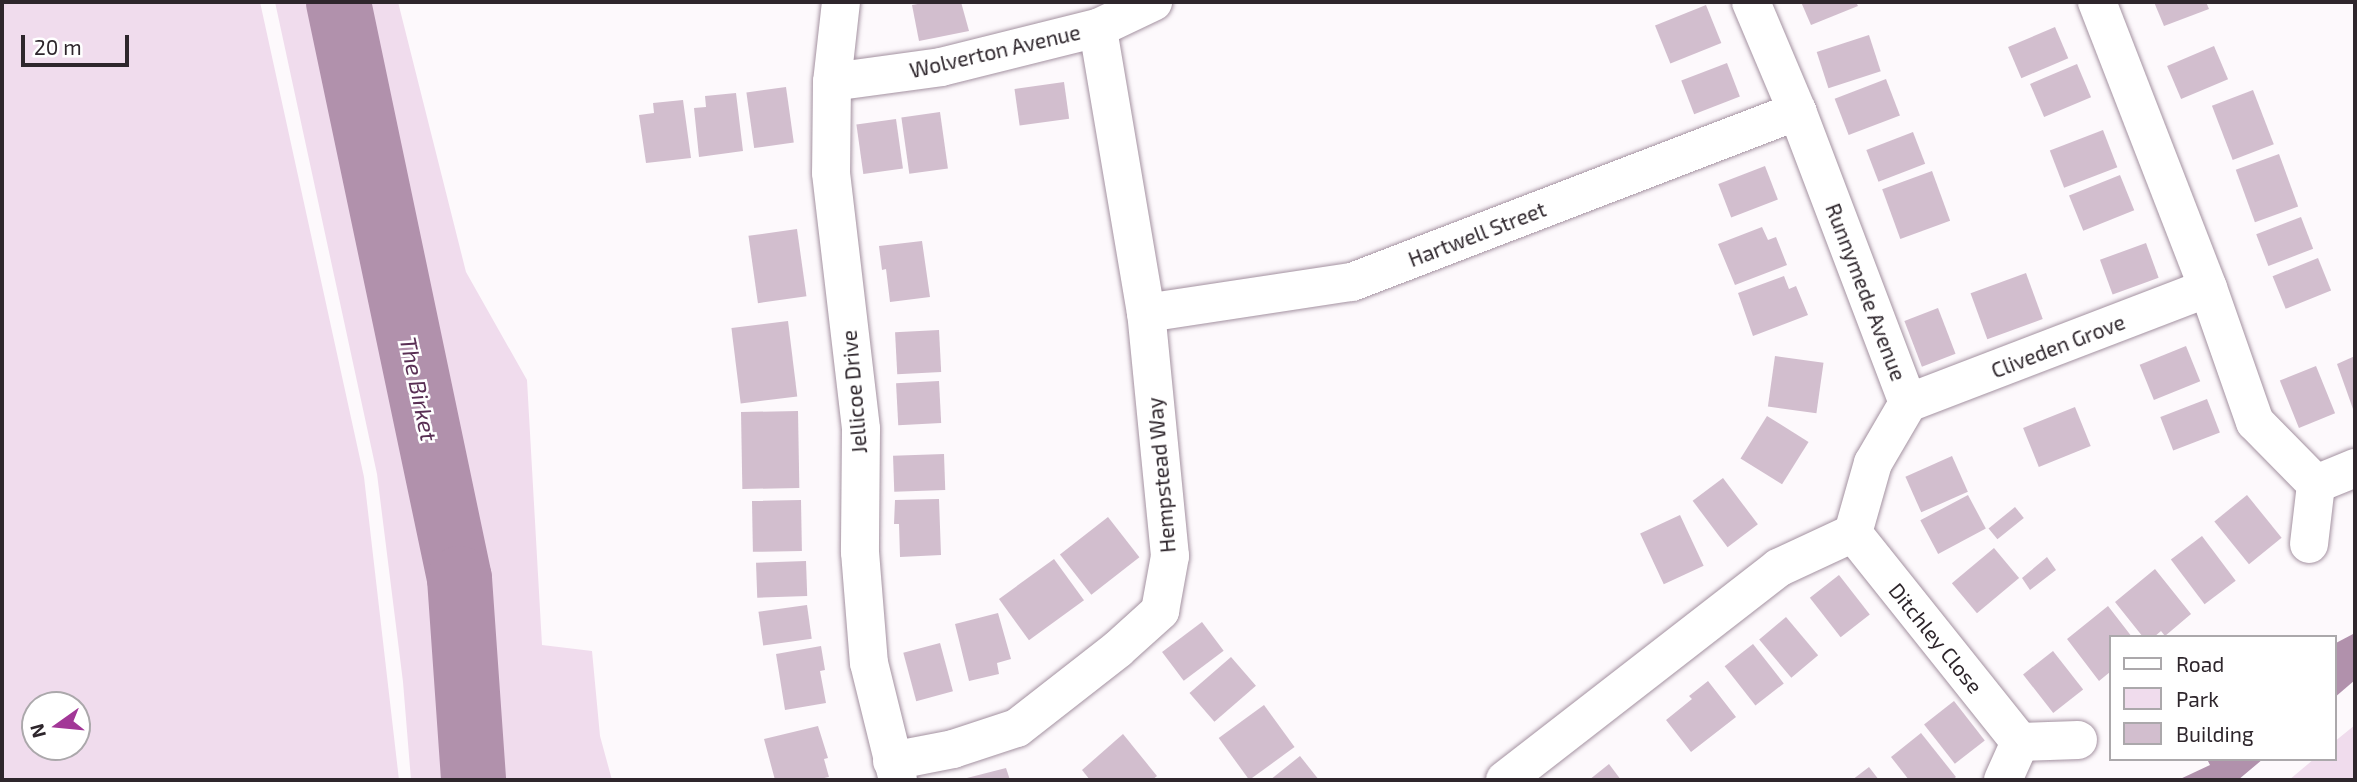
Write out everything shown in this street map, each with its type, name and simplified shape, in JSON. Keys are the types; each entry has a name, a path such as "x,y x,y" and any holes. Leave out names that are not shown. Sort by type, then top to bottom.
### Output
{"street":[{"name":"Jellicoe Drive","path":"841,2 832,82 831,173 861,429 860,552 869,663 895,771"},
{"name":"Wolverton Avenue","path":"832,82 941,67 1098,27 1153,2"},
{"name":"Runnymede Avenue","path":"1751,2 1797,111 1908,403 1874,463 1853,533"},
{"path":"2097,2 2207,288 2255,422 2316,484"},
{"name":"Hempstead Way","path":"895,771 1017,728 1118,649 1160,611 1170,556 1146,313 1098,27"},
{"name":"Hartwell Street","path":"1146,313 1352,282 1797,111"},
{"name":"Cliveden Grove","path":"1908,403 2207,288"},
{"path":"2316,484 2355,468"},
{"path":"2309,544 2316,484"},
{"path":"1504,780 1777,568 1853,533"},
{"name":"Ditchley Close","path":"1853,533 2020,742"},
{"path":"2003,780 2020,742 2078,740"}],"green space":[{"path":"2,2 260,2 364,477 399,780 2,780"},
{"path":"275,2 398,2 466,272 527,380 542,645 592,651 600,736 612,780 411,780 403,682 377,474"},
{"path":"2355,725 2355,778 2289,780 2312,761 2336,761 2336,740"}],"shaded area":[{"path":"2355,633 2355,680 2336,696 2336,643"},
{"path":"2208,761 2261,761 2238,780 2178,780 2210,765"}],"building":[{"path":"961,2 969,31 919,41 912,5"},
{"path":"1801,2 1856,2 1858,6 1811,25"},
{"path":"2154,2 2206,2 2209,9 2164,26"},
{"path":"1706,5 1721,43 1670,64 1655,26"},
{"path":"2055,27 2068,58 2021,78 2008,47"},
{"path":"1869,35 1881,71 1828,88 1817,52"},
{"path":"2214,46 2228,79 2181,99 2167,66"},
{"path":"1727,63 1740,97 1694,114 1681,81"},
{"path":"2077,64 2091,97 2044,117 2030,84"},
{"path":"1886,79 1900,115 1849,135 1835,99"},
{"path":"1064,82 1069,119 1020,126 1014,89"},
{"path":"786,87 794,142 754,148 746,93"},
{"path":"2253,90 2274,144 2233,160 2212,106"},
{"path":"736,93 743,151 699,157 694,108 706,107 705,96"},
{"path":"683,100 691,158 646,163 639,115 654,113 653,103"},
{"path":"940,112 948,168 909,174 901,117"},
{"path":"896,119 903,169 863,174 856,125"},
{"path":"2103,130 2117,167 2064,188 2050,150"},
{"path":"1913,132 1925,164 1879,182 1866,150"},
{"path":"2279,154 2298,207 2255,222 2236,170"},
{"path":"1765,166 1778,200 1731,218 1718,184"},
{"path":"1932,171 1950,221 1900,239 1882,189"},
{"path":"2120,175 2134,210 2083,231 2069,196"},
{"path":"2301,217 2313,249 2268,266 2256,234"},
{"path":"1762,227 1768,240 1776,237 1787,265 1735,285 1718,244"},
{"path":"797,229 806,296 758,303 748,236"},
{"path":"922,241 930,297 890,302 886,269 882,270 879,246"},
{"path":"2146,243 2159,278 2113,295 2100,260"},
{"path":"2318,258 2331,290 2286,309 2273,276"},
{"path":"2026,273 2043,319 1987,339 1971,293"},
{"path":"1784,276 1789,289 1796,286 1808,315 1753,336 1738,293"},
{"path":"1938,308 1956,354 1922,367 1904,321"},
{"path":"788,321 797,396 741,403 731,328"},
{"path":"939,330 941,372 897,374 895,332"},
{"path":"2186,346 2200,381 2154,400 2140,365"},
{"path":"1775,356 1824,363 1816,413 1768,407"},
{"path":"2355,356 2355,408 2353,409 2337,364"},
{"path":"2316,366 2335,413 2299,428 2280,381"},
{"path":"939,381 941,423 898,425 896,383"},
{"path":"2207,399 2220,433 2173,451 2160,417"},
{"path":"2075,407 2091,446 2039,467 2023,428"},
{"path":"798,411 799,488 742,489 741,412"},
{"path":"1767,416 1809,442 1782,484 1741,458"},
{"path":"944,454 945,490 894,492 893,456"},
{"path":"1952,456 1968,492 1921,512 1905,477"},
{"path":"1723,478 1758,524 1728,547 1693,501"},
{"path":"1968,495 1986,529 1938,554 1920,520"},
{"path":"2247,495 2282,538 2249,564 2214,521"},
{"path":"939,499 941,555 900,557 899,524 894,524 895,500"},
{"path":"801,500 802,551 753,552 752,501"},
{"path":"2015,507 2024,518 1997,539 1989,528"},
{"path":"1680,515 1704,566 1664,584 1640,534"},
{"path":"1108,517 1139,557 1091,595 1060,555"},
{"path":"2202,536 2236,581 2205,604 2171,559"},
{"path":"1994,548 2019,578 1977,613 1952,583"},
{"path":"2047,557 2056,570 2030,590 2022,578"},
{"path":"1054,559 1084,600 1029,640 999,599"},
{"path":"806,561 807,596 757,598 756,563"},
{"path":"2155,569 2191,614 2166,635 2161,631 2156,635 2141,635 2115,602"},
{"path":"1839,575 1870,614 1841,637 1810,598"},
{"path":"807,605 812,639 763,645 758,612"},
{"path":"2108,606 2130,635 2108,635 2108,674 2099,681 2067,639"},
{"path":"998,613 1011,659 997,663 999,674 969,681 955,624"},
{"path":"1786,617 1818,655 1791,678 1759,639"},
{"path":"1202,622 1224,651 1184,681 1162,652"},
{"path":"940,643 953,691 916,701 903,653"},
{"path":"1753,644 1784,683 1755,706 1725,666"},
{"path":"821,646 825,670 820,671 826,703 785,710 776,654"},
{"path":"2053,651 2083,690 2053,713 2023,674"},
{"path":"1231,657 1256,686 1214,722 1189,693"},
{"path":"1708,681 1736,717 1691,752 1666,720 1692,699 1689,696"},
{"path":"1954,701 1985,740 1955,764 1924,724"},
{"path":"1264,705 1295,747 1249,780 1219,738"},
{"path":"818,726 828,758 824,759 829,777 815,780 775,780 764,739"},
{"path":"1921,733 1956,777 1952,780 1909,780 1891,757"},
{"path":"1123,734 1157,776 1152,780 1090,780 1082,770"},
{"path":"1300,756 1319,780 1270,780"},
{"path":"1609,764 1621,780 1589,780"},
{"path":"1869,767 1879,780 1852,780"},
{"path":"1006,768 1010,780 963,780 963,779"}],"waterway":[{"name":"The Birket","path":"338,2 459,578 473,780"}]}
